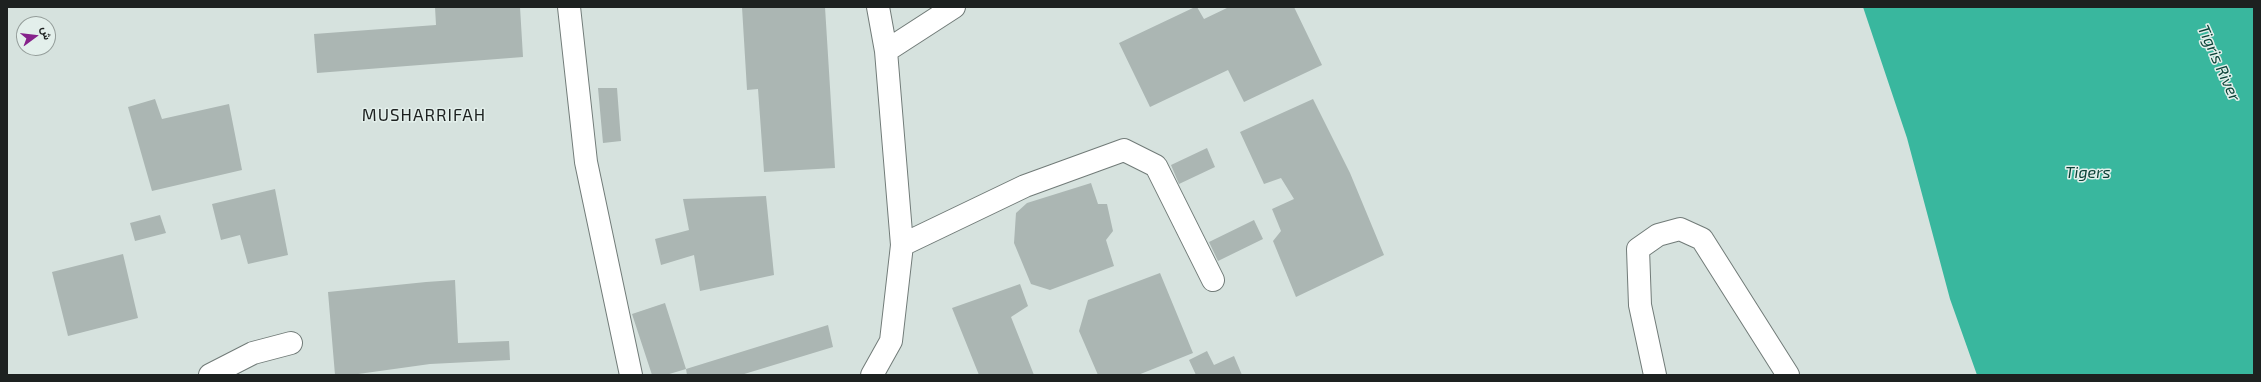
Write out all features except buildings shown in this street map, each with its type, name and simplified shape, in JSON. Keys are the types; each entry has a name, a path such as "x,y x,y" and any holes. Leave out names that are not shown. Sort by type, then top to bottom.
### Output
{"street":[{"path":"569,7 586,162 631,375"},
{"path":"872,375 891,341 902,245 886,51 878,7"},
{"path":"886,51 954,7"},
{"path":"902,245 1025,186 1124,150 1156,166 1213,280"},
{"path":"1655,375 1640,305 1638,249 1658,236 1680,230 1702,239 1788,375"},
{"path":"210,375 253,353 291,343"}],"water":[{"name":"Tigers","path":"1863,7 2254,7 2254,375 1977,375 1950,299 1907,138"}],"district":[{"name":"MUSHARRIFAH","path":"424,115"}],"water label":[{"name":"Tigris River","path":"2219,63"}]}
